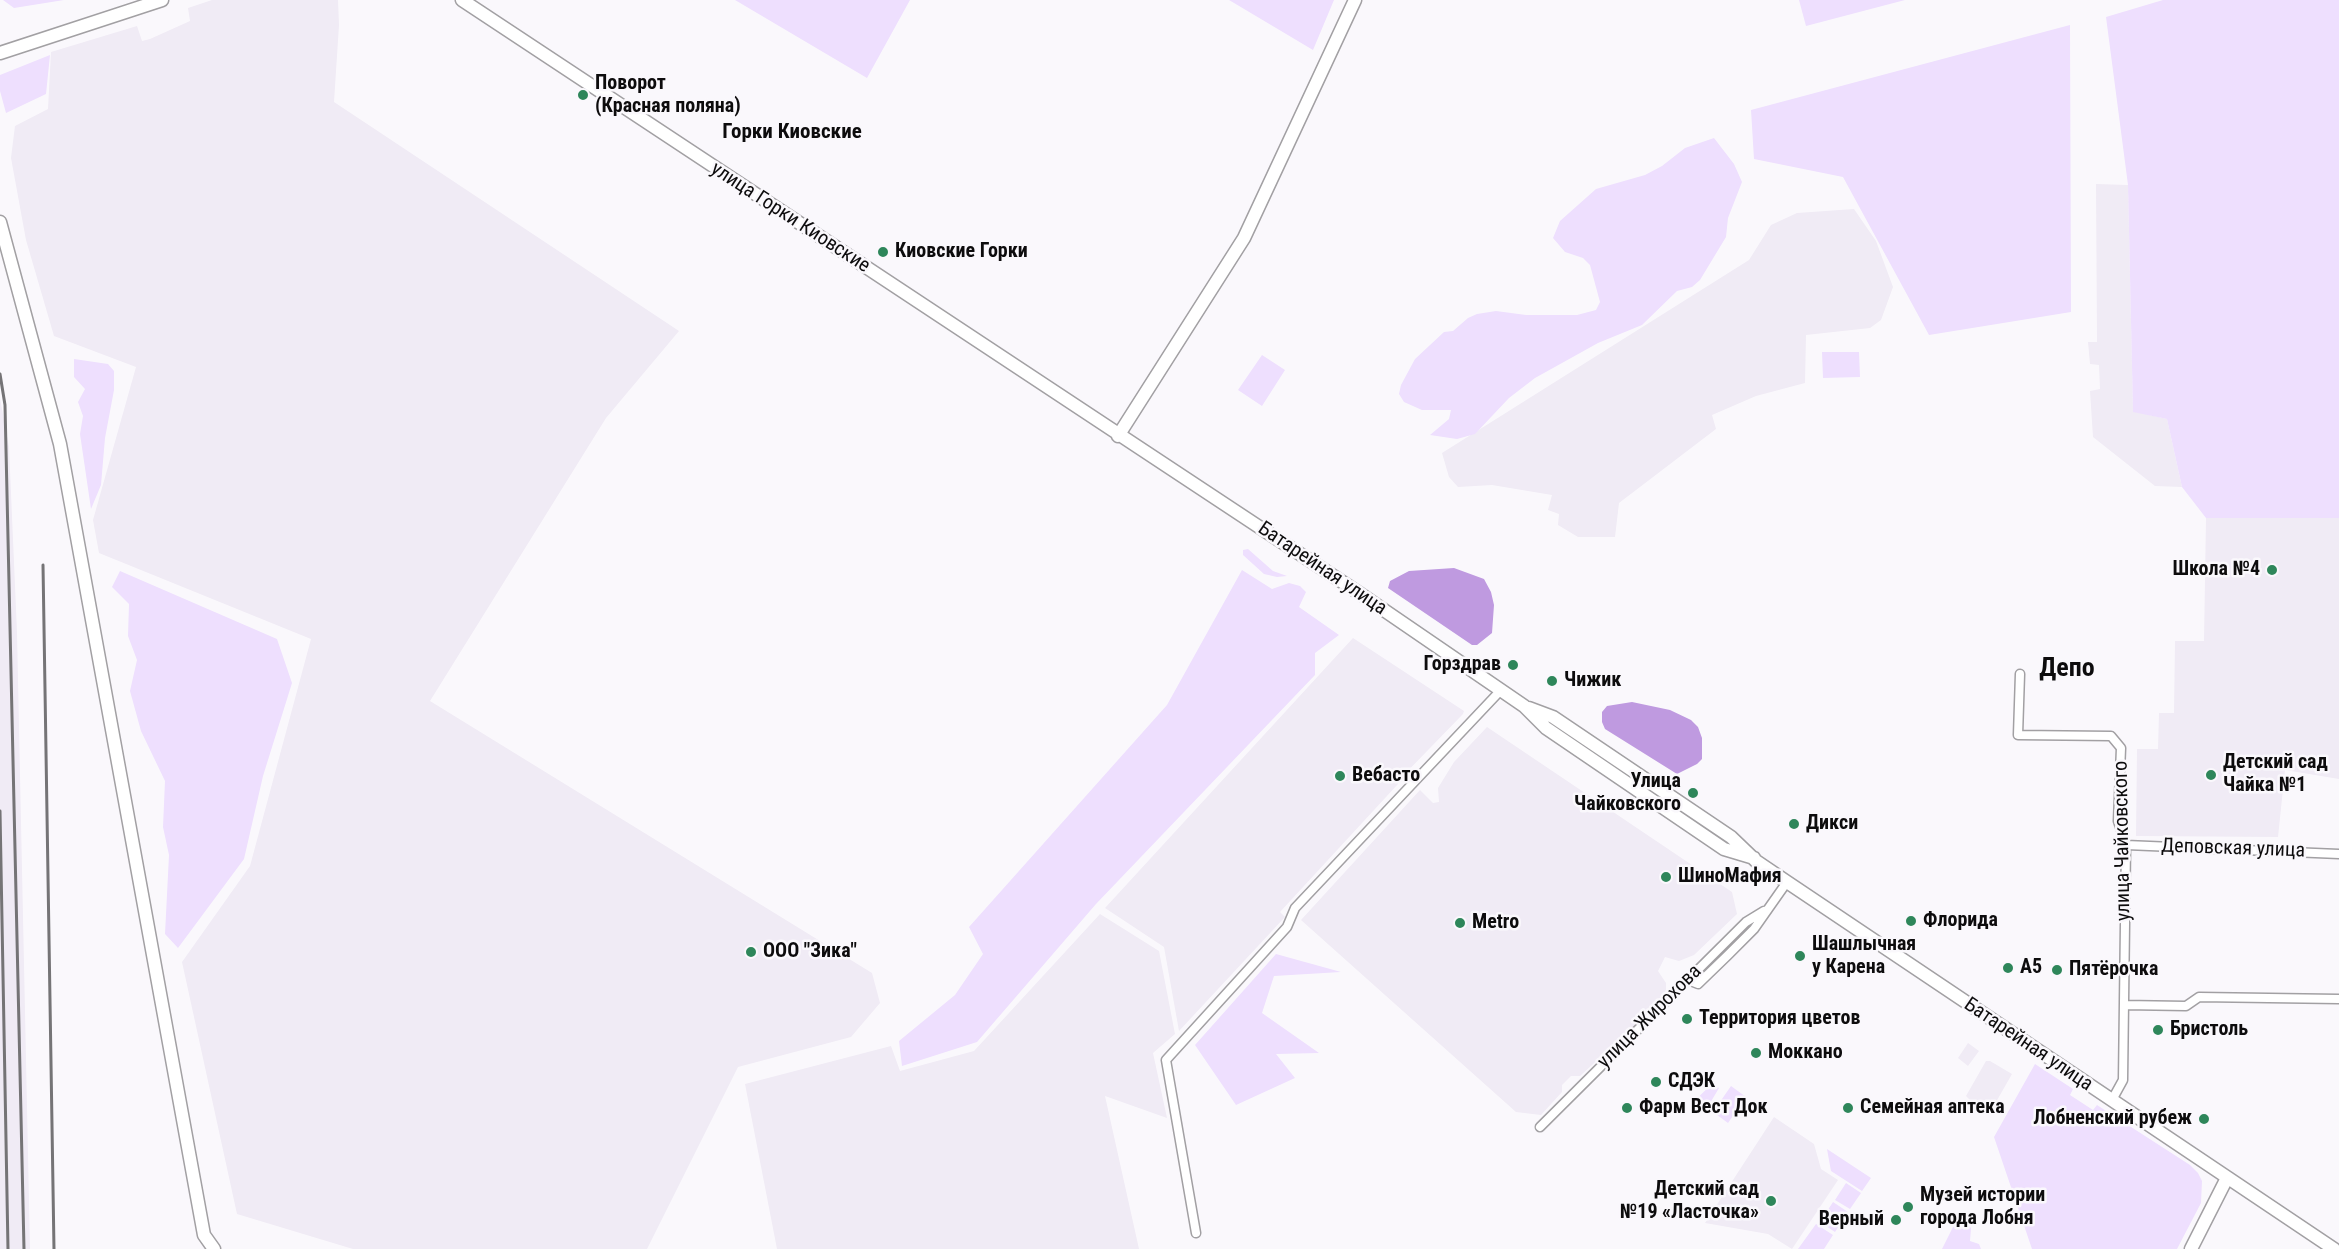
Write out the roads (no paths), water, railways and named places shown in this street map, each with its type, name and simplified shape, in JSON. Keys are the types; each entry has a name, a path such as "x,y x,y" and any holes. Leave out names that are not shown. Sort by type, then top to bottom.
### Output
{"main road":[{"path":"0,53 162,0"},
{"name":"улица Горки Киовские","path":"462,0 715,169 972,335 1118,436"},
{"path":"1118,436 1244,238 1355,0"},
{"path":"0,222 60,444 204,1235 214,1249"},
{"name":"Батарейная улица","path":"1118,436 1350,587 1524,706 1553,717 1731,837 1786,882 2334,1249"},
{"path":"2191,1249 2228,1178"}],"street":[{"name":"улица Чайковского","path":"2020,674 2018,735 2111,736 2121,748 2118,821 2126,845 2123,1080 2112,1100"},
{"path":"1196,1233 1166,1060 1287,927 1295,908 1501,690"},
{"name":"Деповская улица","path":"2126,845 2339,854"},
{"name":"улица Жирохова","path":"1688,980 1698,984 1754,929 1764,911 1786,882"},
{"name":"улица Жирохова","path":"1540,1127 1746,922 1764,911"},
{"path":"2124,1005 2186,1006 2199,997 2339,999"}],"railway":[{"path":"0,374 5,405 24,1249"},
{"path":"43,565 54,1249"},
{"path":"0,811 8,1249"}],"place":[{"name":"Поворот (Красная поляна)","path":"583,95"},
{"name":"Киовские Горки","path":"883,252"},
{"name":"Школа №4","path":"2272,570"},
{"name":"Горздрав","path":"1513,665"},
{"name":"Чижик","path":"1552,681"},
{"name":"Детский сад Чайка №1","path":"2211,775"},
{"name":"Вебасто","path":"1340,776"},
{"name":"Улица Чайковского","path":"1693,793"},
{"name":"Дикси","path":"1794,824"},
{"name":"ШиноМафия","path":"1666,877"},
{"name":"Флорида","path":"1911,921"},
{"name":"Metro","path":"1460,923"},
{"name":"ООО \"Зика\"","path":"751,952"},
{"name":"Шашлычная у Карена","path":"1800,956"},
{"name":"А5","path":"2008,968"},
{"name":"Пятёрочка","path":"2057,970"},
{"name":"Территория цветов","path":"1687,1019"},
{"name":"Бристоль","path":"2158,1030"},
{"name":"Моккано","path":"1756,1053"},
{"name":"СДЭК","path":"1656,1082"},
{"name":"Фарм Вест Док","path":"1627,1108"},
{"name":"Семейная аптека","path":"1848,1108"},
{"name":"Лобненский рубеж","path":"2204,1119"},
{"name":"Детский сад №19 «Ласточка»","path":"1771,1201"},
{"name":"Музей истории города Лобня","path":"1908,1207"},
{"name":"Верный","path":"1896,1220"}],"district":[{"name":"Горки Киовские","path":"792,133"},
{"name":"Депо","path":"2067,669"}]}
